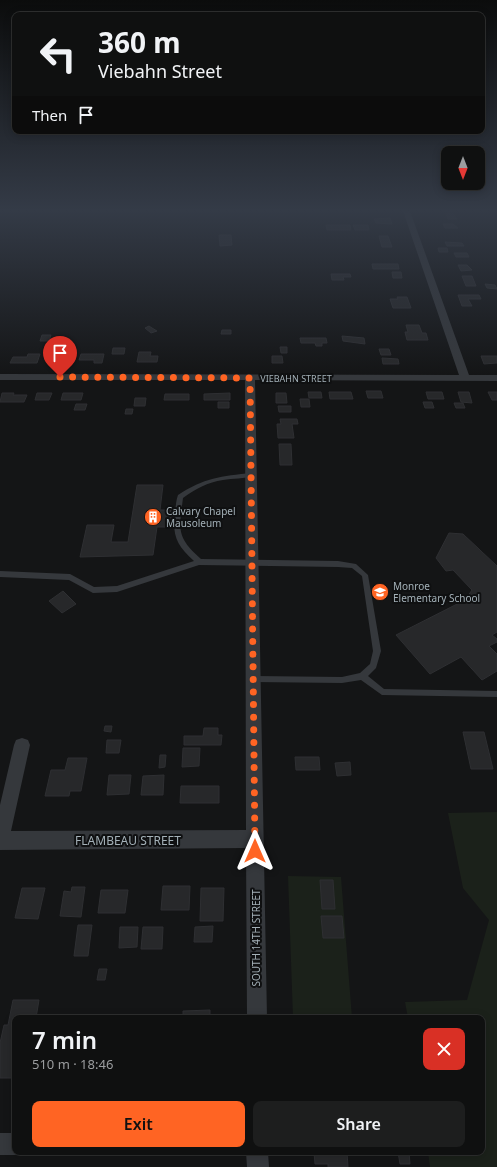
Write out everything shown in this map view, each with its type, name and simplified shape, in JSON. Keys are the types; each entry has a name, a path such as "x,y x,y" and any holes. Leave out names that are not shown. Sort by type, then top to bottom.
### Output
{"street":[{"path":"426,265 466,378"},
{"name":"VIEBAHN STREET","path":"0,377 497,378"},
{"name":"SOUTH 14TH STREET","path":"250,378 253,563 256,1015"},
{"path":"0,840 22,745"},
{"name":"FLAMBEAU STREET","path":"0,840 255,839"},
{"path":"0,1144 12,1144"},
{"path":"257,1155 258,1167"}],"lane":[{"path":"199,562 184,549 176,532 180,497 196,485 216,478 252,475"},
{"path":"0,574 70,577 93,590 117,589 199,562 343,565 354,566 365,575 377,651 373,666 362,676 342,680 254,679"},
{"path":"362,676 382,692 497,694"}],"shaded area":[{"path":"497,812 497,1167 430,1167 428,1155 485,1155 485,1015 407,1015 405,1002 467,1000 489,920 463,888 448,813"},
{"path":"288,876 341,877 352,1015 293,1015"}],"building":[{"path":"372,265 398,265 399,269 373,269"},
{"path":"458,265 467,265 472,270 461,271"},
{"path":"392,272 401,272 402,278 393,278"},
{"path":"331,274 350,274 351,277 343,277 344,280 332,280"},
{"path":"462,276 472,276 476,286 466,286"},
{"path":"485,284 495,285 497,289 487,288"},
{"path":"458,295 479,295 481,299 468,299 472,306 462,306"},
{"path":"397,297 407,297 411,308 393,308 390,299 398,299"},
{"path":"406,325 419,325 422,333 426,333 428,340 407,340 405,332 408,332"},
{"path":"149,326 157,331 151,333 145,328"},
{"path":"222,330 231,330 231,334 221,334"},
{"path":"42,335 51,335 49,341 40,341"},
{"path":"342,336 364,338 365,344 343,341"},
{"path":"300,338 326,338 327,343 322,343 322,346 316,346 315,343 301,343"},
{"path":"280,347 287,347 287,353 281,353"},
{"path":"113,348 125,348 124,354 112,354"},
{"path":"379,349 389,349 391,355 381,355"},
{"path":"139,352 151,352 150,356 158,356 157,362 137,362"},
{"path":"28,354 40,354 37,363 10,363 13,357 27,357"},
{"path":"81,354 104,354 102,363 94,363 94,360 79,360"},
{"path":"54,355 75,355 73,360 52,362"},
{"path":"272,356 282,356 283,363 272,363"},
{"path":"481,356 497,356 497,363 484,364"},
{"path":"382,358 398,359 399,364 383,364"},
{"path":"366,391 381,391 383,398 368,398"},
{"path":"308,392 321,392 322,398 309,398"},
{"path":"329,392 351,392 353,399 330,399"},
{"path":"426,392 442,392 444,399 428,399"},
{"path":"458,392 469,392 472,403 461,402"},
{"path":"488,392 497,392 497,400 492,400"},
{"path":"2,393 27,395 24,402 0,402"},
{"path":"37,393 52,393 49,400 35,400"},
{"path":"63,393 83,393 81,400 61,400"},
{"path":"230,393 230,400 204,400 204,394"},
{"path":"276,393 286,393 287,403 276,403"},
{"path":"165,394 189,394 189,400 164,400"},
{"path":"135,398 146,398 145,406 134,406"},
{"path":"300,399 309,399 310,407 301,407"},
{"path":"218,402 229,402 229,408 218,408"},
{"path":"423,402 432,402 434,408 425,408"},
{"path":"454,403 463,403 465,408 456,408"},
{"path":"76,404 87,404 85,410 74,410"},
{"path":"278,406 291,406 291,412 279,412"},
{"path":"126,409 133,409 132,414 125,414"},
{"path":"280,419 297,419 298,424 292,424 294,438 278,438 277,424 281,424"},
{"path":"279,444 291,444 292,465 280,465"},
{"name":"Calvary Chapel Mausoleum","path":"137,485 163,485 160,510 174,510 172,527 157,527 153,555 80,557 87,525 114,525 111,542 128,542"},
{"path":"449,533 463,534 497,566 497,632 492,635 497,639 497,642 489,646 497,654 497,671 482,680 461,657 430,674 396,635 465,600 472,590 453,570 446,571 436,558"},
{"path":"63,591 76,604 62,613 49,601"},
{"path":"105,726 112,726 111,732 104,731"},
{"path":"204,728 218,728 218,735 222,735 221,745 184,745 184,736 203,736"},
{"path":"463,732 484,732 493,769 471,769"},
{"path":"107,740 121,740 119,753 106,753"},
{"path":"183,748 200,748 199,766 182,767"},
{"path":"160,755 166,755 165,767 159,768"},
{"path":"295,757 319,757 320,770 296,770"},
{"path":"68,758 87,758 81,791 70,791 69,796 45,796 51,770 65,770"},
{"path":"350,762 351,775 337,776 335,763"},
{"path":"109,775 131,775 129,794 107,795"},
{"path":"164,775 163,795 141,795 143,776"},
{"path":"181,786 219,786 219,803 180,803"},
{"path":"320,880 333,880 335,909 322,909"},
{"path":"163,886 190,886 189,910 161,910"},
{"path":"72,887 85,887 81,917 60,916 64,891 71,892"},
{"path":"22,888 45,888 38,919 15,918"},
{"path":"201,888 224,888 223,921 200,921"},
{"path":"101,890 128,890 125,913 98,913"},
{"path":"321,916 342,916 344,938 323,938"},
{"path":"78,925 92,925 88,956 74,956"},
{"path":"213,926 212,942 194,942 195,927"},
{"path":"120,927 138,927 137,947 119,948"},
{"path":"143,927 163,927 162,949 141,949"},
{"path":"99,969 107,969 105,980 97,980"},
{"path":"13,1000 39,1000 36,1015 12,1015 12,1078 0,1078 0,1043 4,1025 8,1025"},
{"path":"210,1010 210,1015 183,1015 183,1011"},
{"path":"314,1155 347,1155 348,1167 328,1167 328,1164 315,1164"},
{"path":"398,1155 409,1155 410,1164 400,1164"}],"place":[{"name":"Calvary Chapel Mausoleum","path":"153,517"},
{"name":"Monroe Elementary School","path":"380,592"}],"route":[{"path":"60,377 250,378 255,851"}]}
